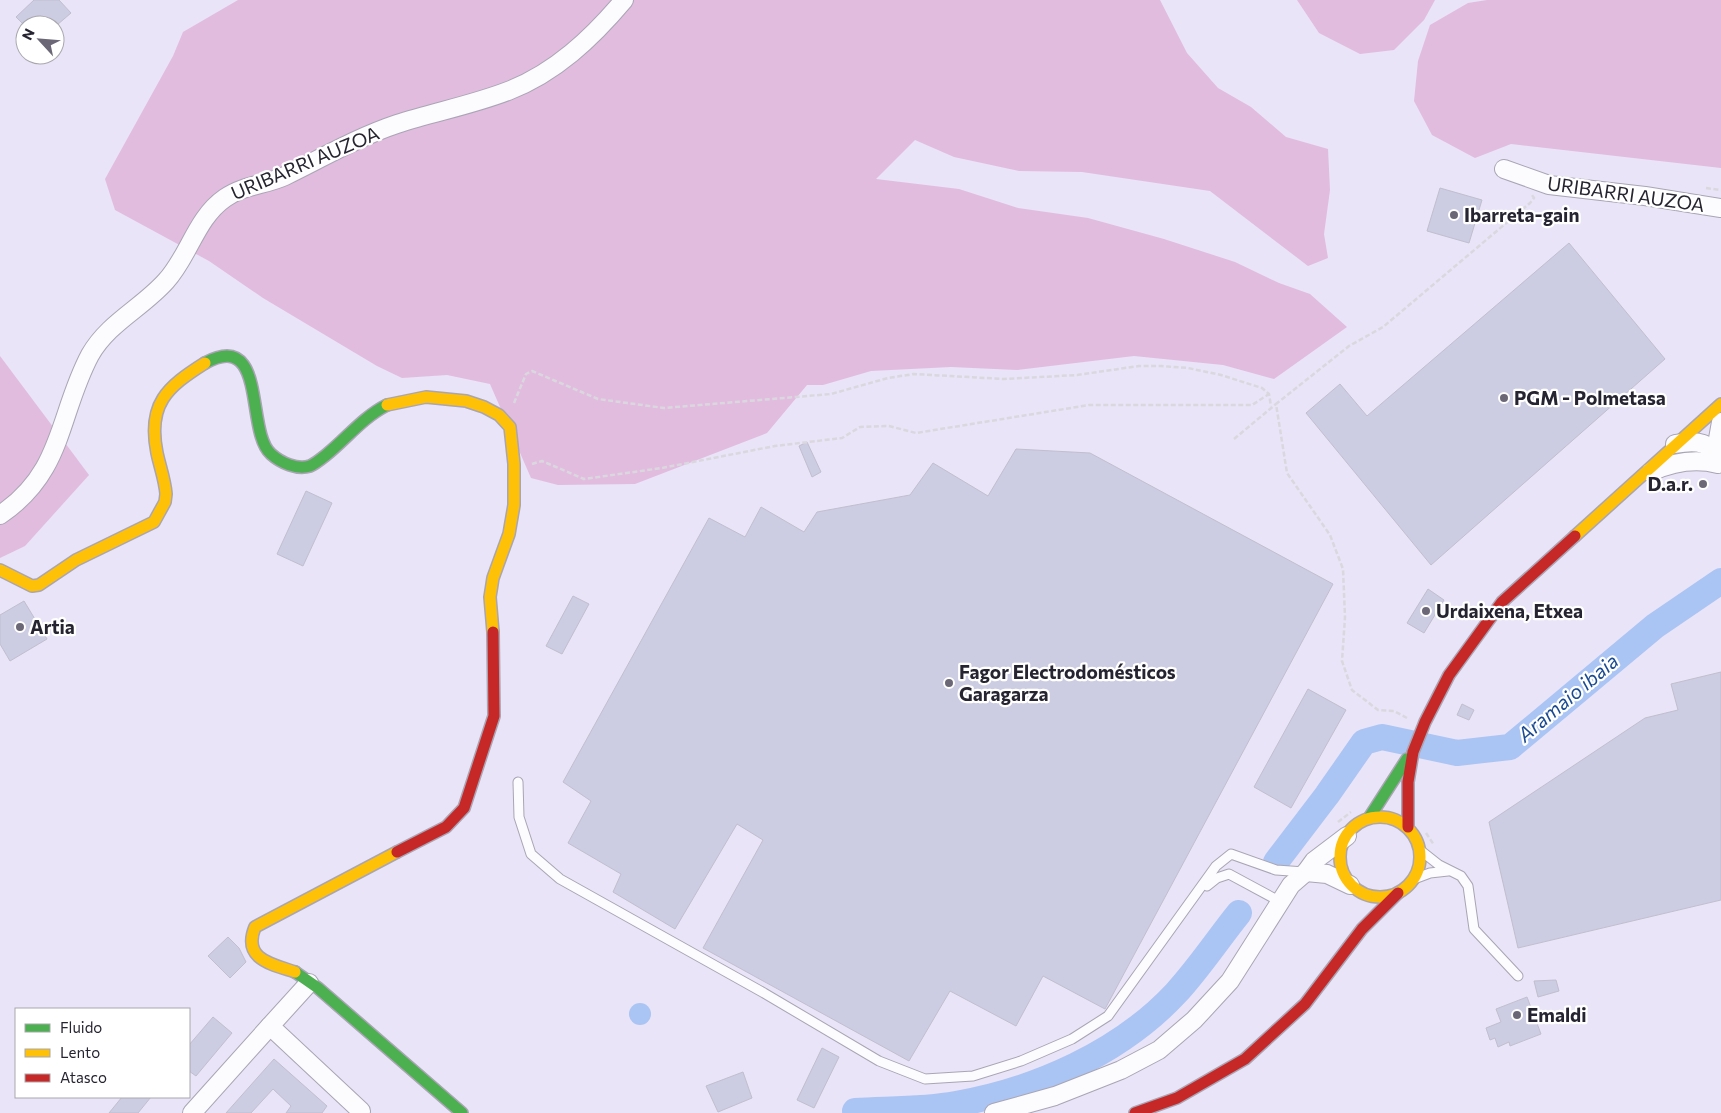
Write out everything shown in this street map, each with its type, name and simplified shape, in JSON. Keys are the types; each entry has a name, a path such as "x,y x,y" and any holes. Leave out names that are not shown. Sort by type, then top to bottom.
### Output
{"street":[{"name":"URIBARRI AUZOA","path":"0,515 18,503 38,479 53,456 87,364 105,332 166,282 211,211 225,198 247,187 278,179 359,139 396,124 508,91 554,67 592,36 624,0"},
{"name":"URIBARRI AUZOA","path":"1504,170 1549,185 1637,195 1721,208"},
{"path":"0,570 32,586 39,585 76,560 154,522 165,502 166,494 155,440 156,406 169,388 214,358 234,357 248,369 259,433 266,450 278,460 292,466 302,468 311,466 375,411 392,402 412,398 453,399 479,405 495,412 510,426 515,471 514,505 509,534 491,585 494,716 464,808 446,827 314,894 255,927 251,937 254,949 261,960 295,972 385,1044 462,1113"},
{"path":"1714,462 1694,448 1694,442 1697,431 1718,413"},
{"path":"1369,818 1413,752 1425,722 1449,675 1502,602 1675,444 1718,413"},
{"path":"1714,462 1718,413"},
{"path":"1675,444 1694,442"},
{"path":"1640,476 1676,463 1714,462"},
{"path":"1408,827 1408,782 1413,752"},
{"path":"1306,872 1327,874 1356,889 1378,898 1393,897 1407,888 1414,879 1421,859 1415,836 1408,827 1396,820 1383,816 1369,818 1354,826 1347,836 1340,857 1342,872 1356,889 1359,911 1349,944"},
{"path":"994,1113 1055,1096 1121,1070 1159,1050 1194,1020 1230,981 1279,901 1291,885 1306,872 1314,861 1347,836"},
{"path":"1136,1113 1178,1098 1245,1059 1305,1004 1349,944 1373,916 1398,893"},
{"path":"192,1113 309,983"},
{"path":"270,1026 361,1111"}],"lane":[{"path":"518,782 519,817 531,854 560,879 764,993 879,1061 925,1079 973,1076 1021,1061 1072,1039 1108,1016 1216,866 1231,854 1276,870 1306,872"},
{"path":"1420,850 1448,871 1461,876 1468,886 1474,929 1518,976"},
{"path":"1414,879 1430,873 1448,871"},
{"path":"1202,888 1218,878 1229,874 1279,901"}],"path":[{"path":"1234,440 1271,406 1349,346 1383,327 1530,203 1534,198 1530,194"},
{"path":"510,426 520,387 526,374 532,371 598,399 664,408 831,394 888,378 914,374 1012,379 1077,375 1139,366 1188,368 1262,388 1269,394 1271,406"},
{"path":"515,471 542,461 584,479 662,468 775,446 842,438 860,427 889,426 916,433 1089,405 1252,405 1269,394"},
{"path":"1276,404 1287,473 1330,535 1343,569 1345,617 1342,661 1352,690 1378,710 1394,711 1407,717 1408,726"},
{"path":"1424,825 1438,852"}],"shaded area":[{"path":"238,0 1160,0 1187,53 1218,88 1251,107 1286,137 1328,149 1330,190 1324,234 1328,258 1308,266 1210,191 1082,172 1019,171 954,157 915,140 876,179 959,189 1018,208 1088,218 1164,239 1235,262 1279,283 1310,294 1347,327 1274,379 1223,365 1134,356 1017,370 951,367 871,371 823,385 807,385 767,433 635,484 558,485 531,478 490,384 447,375 402,378 377,366 263,298 209,261 115,210 105,179 173,56 183,32"},
{"path":"1297,0 1435,0 1424,20 1394,50 1360,54 1319,33"},
{"path":"1487,0 1721,0 1721,168 1511,144 1475,158 1432,135 1414,101 1418,61 1430,25 1468,3"},
{"path":"0,356 89,475 25,546 0,558"}],"water":[{"path":"636,1003 644,1003 651,1010 651,1018 644,1025 636,1025 629,1018 629,1010"}],"building":[{"path":"34,0 59,0 71,13 65,18 65,15 18,15"},
{"name":"Ibarreta-gain","path":"1440,188 1482,200 1469,243 1427,231"},
{"name":"PGM - Polmetasa","path":"1569,243 1665,359 1431,565 1306,413 1340,384 1367,416"},
{"path":"807,442 821,472 812,477 799,446"},
{"name":"Fagor Electrodomésticos Garagarza","path":"1016,449 1090,453 1333,584 1105,1009 1043,976 1016,1026 950,991 909,1061 703,948 763,840 737,824 675,929 613,892 621,874 568,843 591,801 563,782 709,518 745,537 761,507 804,532 817,512 910,495 933,463 988,496"},
{"path":"306,491 332,503 303,566 277,554"},
{"name":"Urdaixena, Etxea","path":"1428,589 1444,600 1424,633 1407,623"},
{"path":"573,596 589,604 562,654 546,646"},
{"name":"Artia","path":"24,601 47,639 10,661 0,644 0,615"},
{"path":"1721,672 1721,900 1518,948 1489,822 1645,718 1678,710 1671,684"},
{"path":"1308,689 1346,710 1291,808 1254,787"},
{"path":"1462,704 1474,710 1469,720 1457,715"},
{"path":"228,937 239,948 246,962 230,978 208,956"},
{"path":"1556,980 1559,991 1538,997 1534,981"},
{"name":"Emaldi","path":"1527,997 1541,1034 1510,1046 1509,1042 1498,1047 1495,1038 1490,1040 1486,1028 1501,1022 1496,1009"},
{"path":"213,1017 232,1033 196,1076 190,1072 190,1044"},
{"path":"822,1048 839,1057 814,1108 797,1100"},
{"path":"274,1059 327,1106 322,1113 286,1113 291,1106 273,1089 251,1113 226,1113"},
{"path":"743,1072 752,1098 718,1112 706,1086"},
{"path":"121,1098 150,1098 138,1113 109,1113"}],"waterway":[{"name":"Aramaio ibaia","path":"1276,862 1327,795 1364,742 1382,737 1457,753 1510,747 1655,626 1721,581"},
{"name":"Aramaio ibaia","path":"855,1111 944,1106 986,1098 1046,1079 1075,1066 1129,1034 1154,1014 1176,993 1201,964 1239,913"}],"traffic: fast":[{"path":"205,363 225,356 238,360 247,371 252,387 263,442 271,454 284,463 295,466 305,467 316,463 362,422 387,405"},
{"path":"1369,818 1407,759"},
{"path":"295,972 318,988 462,1113"}],"traffic: slow":[{"path":"0,570 32,586 39,585 76,560 154,522 165,502 166,494 155,436 155,422 158,409 170,389 205,363"},
{"path":"387,405 426,397 466,401 484,407 499,415 510,427 514,464 514,505 509,534 493,578 490,597 493,632"},
{"path":"1575,536 1721,404"},
{"path":"1372,817 1388,817 1409,828 1420,849 1420,857 1420,865 1409,886 1388,897 1372,897 1358,891 1346,879 1340,865 1340,849 1346,835 1358,823 1372,817"},
{"path":"295,972 261,959 252,946 255,927 397,852"}],"traffic: jam":[{"path":"1408,827 1408,782 1413,752 1425,722 1449,675 1502,602 1575,536"},
{"path":"397,852 446,827 464,808 494,716 493,632"},
{"path":"1135,1113 1177,1098 1245,1059 1305,1004 1362,929 1398,893"}],"place":[{"name":"Ibarreta-gain","path":"1454,215"},
{"name":"PGM - Polmetasa","path":"1504,398"},
{"name":"D.a.r.","path":"1703,484"},
{"name":"Urdaixena, Etxea","path":"1426,611"},
{"name":"Artia","path":"20,627"},
{"name":"Fagor Electrodomésticos Garagarza","path":"949,683"},
{"name":"Emaldi","path":"1517,1015"}]}
